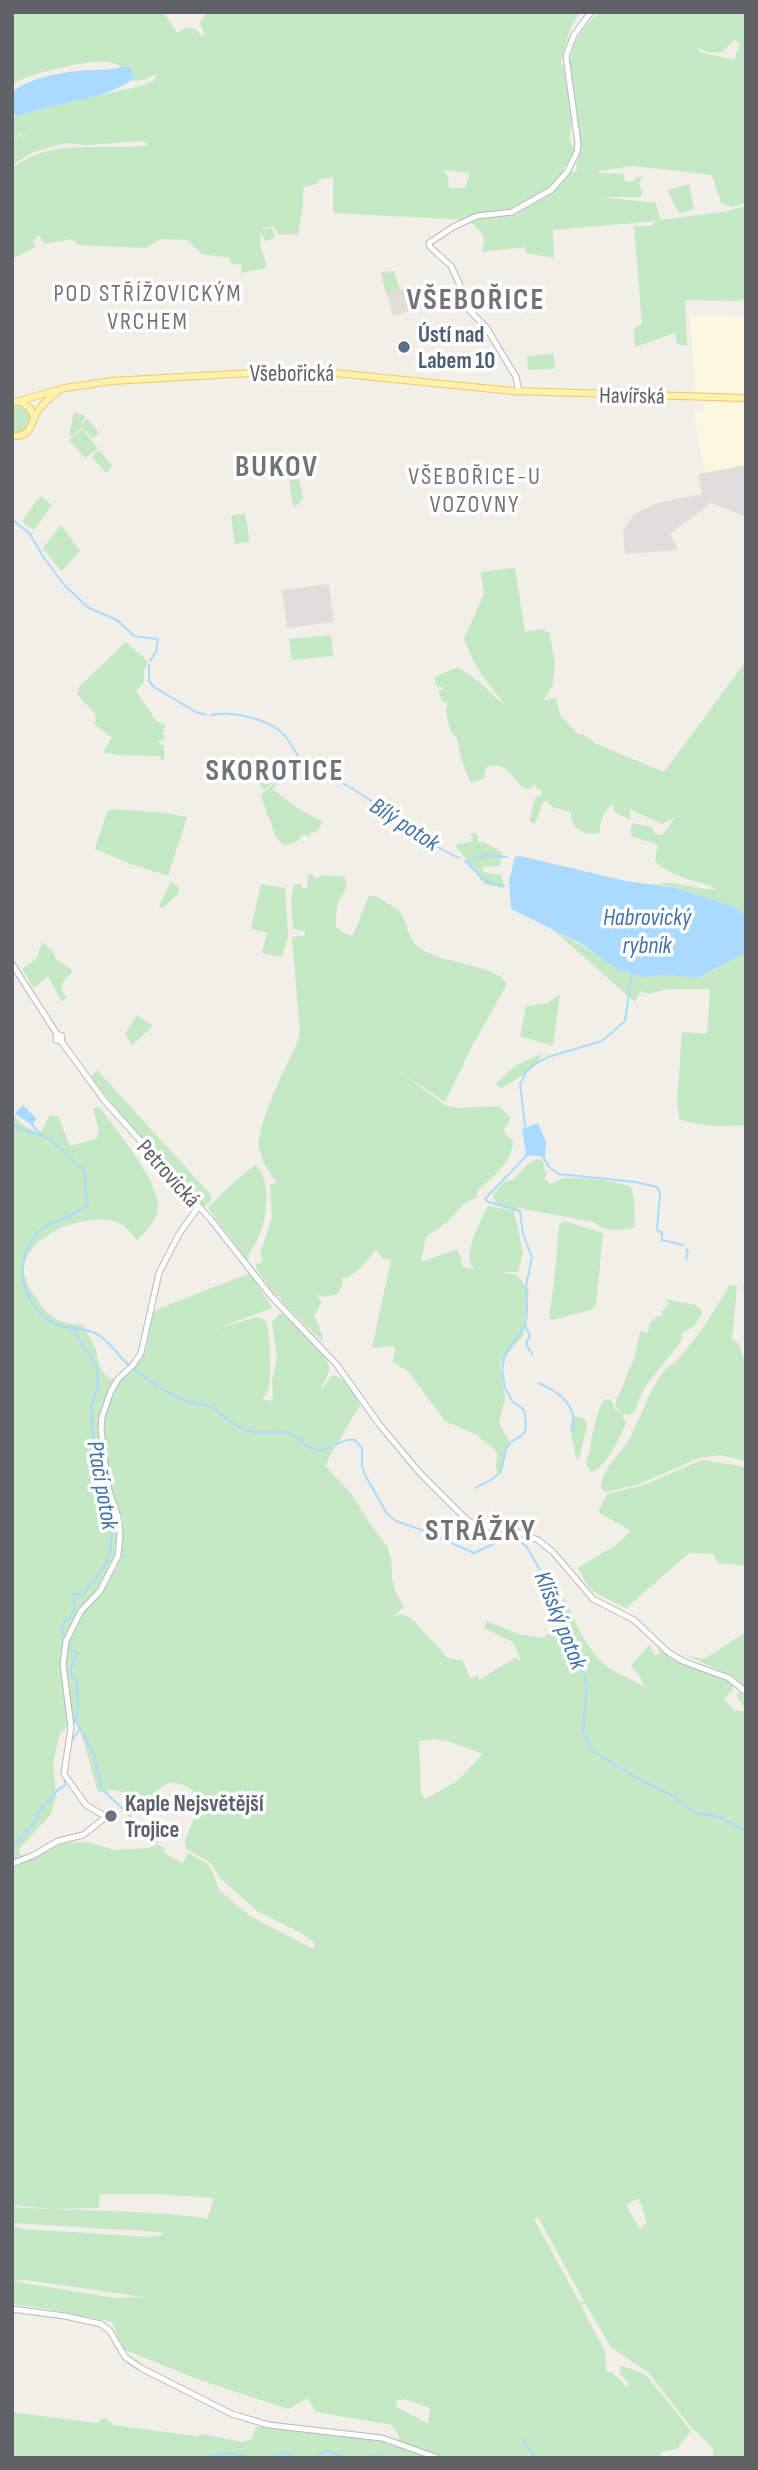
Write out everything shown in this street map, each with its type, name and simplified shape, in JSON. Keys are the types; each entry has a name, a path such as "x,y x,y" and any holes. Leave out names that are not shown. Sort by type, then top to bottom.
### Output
{"main road":[{"name":"Všebořická","path":"15,402 65,388 121,380 314,370 519,392"},
{"path":"13,436 28,432 45,402 65,388"},
{"name":"Havířská","path":"519,392 746,398"},
{"path":"15,402 28,406 34,418"}],"street":[{"path":"519,392 516,377 486,327 463,304 459,283 451,266 430,247 430,242 471,219 512,212 520,208 551,190 567,172 578,144 566,56 574,35 591,12"},
{"name":"Petrovická","path":"12,964 57,1034 62,1036 61,1041 113,1111 199,1206 278,1304 334,1362 379,1424 428,1482 469,1523 510,1529 538,1540 553,1552 593,1599 634,1620 669,1653 727,1676 746,1692"},
{"path":"12,1864 58,1842 83,1835 106,1817 86,1805 64,1774 71,1727 63,1664 66,1641 81,1611 100,1591 118,1556 118,1517 108,1488 102,1417 118,1379 141,1353 159,1273 179,1234 199,1206"},
{"path":"12,2308 101,2324 110,2331 125,2357 141,2368 232,2414 269,2425 383,2438 438,2458"}],"shaded area":[{"path":"394,271 400,290 416,285 422,308 393,316 380,272"},
{"path":"690,315 746,316 746,394 695,392"},
{"path":"705,402 746,403 746,517 716,506 698,474 704,473 693,409 703,413"},
{"path":"746,465 746,517 711,503 670,534 678,550 625,554 623,531 633,515 657,503 702,494 698,474"},
{"path":"329,584 334,622 287,628 282,590"}],"green space":[{"path":"12,12 163,12 177,33 187,27 195,29 202,36 205,34 200,22 207,12 580,12 570,29 561,62 571,113 569,140 575,149 562,170 577,172 580,140 570,72 571,57 585,27 600,12 746,12 746,203 732,207 721,203 712,175 634,166 597,171 623,174 625,181 632,182 637,177 643,177 639,183 641,197 599,197 656,203 660,220 746,206 746,301 685,300 687,346 677,344 675,333 635,347 634,328 642,324 634,226 651,226 656,221 553,230 554,258 526,253 525,247 482,252 482,233 468,220 333,213 333,177 320,179 317,184 303,187 298,235 278,234 274,226 261,229 272,228 275,238 265,241 261,232 260,243 267,268 241,273 242,265 230,263 230,258 202,254 187,240 160,239 146,248 78,245 72,239 45,244 39,235 33,241 36,247 12,259 12,168 28,158 61,149 149,145 143,141 87,145 66,143 33,152 12,165 12,139 49,123 12,138 12,117 141,86 153,81 158,73 143,80 132,81 135,77 123,67 99,62 44,72 12,84","holes":["735,40 740,44 734,60 700,52 697,47 709,53 722,52","442,170 470,173 465,188 449,188 448,177"]},
{"path":"689,184 694,209 679,213 667,190"},
{"path":"394,272 399,288 386,292 382,275"},
{"path":"554,354 555,369 528,370 527,356"},
{"path":"18,405 29,412 31,420 26,430 21,433 12,432 12,406"},
{"path":"74,412 86,416 80,425 88,419 99,433 92,438 82,427 72,436 69,435"},
{"path":"82,429 98,448 85,458 69,440"},
{"path":"100,451 112,466 106,473 92,457"},
{"path":"289,477 299,479 303,499 295,507 292,501"},
{"path":"40,496 52,505 34,530 22,521"},
{"path":"245,513 250,542 235,544 231,516"},
{"path":"61,525 80,551 61,571 43,548"},
{"path":"515,568 525,632 548,628 543,632 549,632 555,663 553,685 544,700 556,698 560,715 578,734 664,772 746,661 746,916 733,906 676,888 651,886 667,883 718,889 661,867 655,861 658,845 631,836 633,823 651,827 656,834 662,835 676,817 662,824 630,809 630,820 614,812 613,804 604,813 599,833 589,833 576,827 571,812 552,807 547,801 543,802 535,824 529,821 535,798 542,794 542,791 537,789 535,784 530,789 523,788 505,768 488,766 484,772 485,778 471,783 461,758 457,738 451,732 446,713 447,703 442,701 438,690 442,690 442,687 437,687 434,677 458,667 505,704 476,665 464,638 484,594 481,572"},
{"path":"331,635 333,656 292,660 289,639"},
{"path":"126,642 148,662 144,670 144,682 136,691 156,721 166,725 162,734 165,736 164,740 157,741 164,746 164,760 161,760 160,756 103,752 112,738 93,723 96,721 95,714 76,693"},
{"path":"263,759 270,762 270,769 280,777 264,790 258,783 261,778 252,775 254,768"},
{"path":"287,773 272,789 299,809 323,822 316,832 310,833 310,837 303,834 298,841 284,846 276,837 261,797"},
{"path":"113,809 187,817 168,876 95,849 107,812"},
{"path":"470,833 478,836 478,842 502,852 500,866 483,867 483,872 501,875 504,888 484,884 454,843 456,845 473,841"},
{"path":"308,874 312,874 316,879 323,875 345,877 346,888 338,903 336,918 336,927 343,933 353,936 367,900 370,896 377,897 400,913 411,937 420,948 440,957 489,971 506,982 445,1102 390,1065 447,1106 499,1106 511,1118 504,1129 506,1135 513,1140 506,1162 477,1191 477,1197 464,1204 448,1221 426,1237 421,1262 458,1249 463,1267 474,1269 470,1256 471,1248 488,1206 514,1211 523,1253 518,1272 501,1272 517,1275 529,1290 523,1335 500,1364 505,1397 499,1423 509,1440 501,1474 496,1470 497,1452 477,1435 445,1421 408,1371 393,1362 395,1346 372,1348 391,1260 381,1257 376,1249 361,1268 347,1278 342,1277 343,1283 338,1294 323,1297 315,1294 322,1302 314,1316 323,1336 322,1341 281,1301 281,1297 275,1295 256,1269 256,1265 263,1261 260,1254 272,1217 270,1185 277,1182 263,1162 259,1138 273,1096 300,1033 292,937 304,936 305,931 293,929 291,900 294,884 302,884 302,888 307,888"},
{"path":"171,882 178,886 179,893 163,908 159,906"},
{"path":"261,884 285,888 288,937 282,957 262,953 267,933 251,929"},
{"path":"551,928 603,958 644,977 668,975 698,978 746,953 746,1125 712,1126 679,1119 677,1101 682,1032 707,1034 710,989 667,989 649,994 640,991 635,1002"},
{"path":"42,942 54,953 55,958 73,971 62,983 61,990 67,997 62,1002 48,976 34,988 22,969 37,958"},
{"path":"560,994 553,1046 520,1036 526,1006 548,1003"},
{"path":"137,1015 153,1026 132,1045 125,1034"},
{"path":"542,1054 530,1069 519,1077 502,1088 495,1085 516,1066"},
{"path":"97,1070 212,1196 210,1202 204,1206 135,1132 91,1077"},
{"path":"93,1107 100,1108 152,1185 158,1208 155,1218 137,1240 120,1223 105,1220 91,1220 61,1228 36,1244 28,1255 24,1271 30,1289 47,1312 63,1322 83,1325 106,1376 111,1379 123,1374 139,1362 144,1355 152,1313 250,1273 272,1308 211,1331 256,1317 266,1320 270,1376 268,1391 263,1399 273,1401 272,1381 277,1359 272,1322 280,1313 308,1336 327,1360 329,1372 320,1392 332,1375 342,1379 352,1391 360,1405 329,1457 326,1467 350,1492 387,1546 391,1558 392,1579 397,1596 404,1606 393,1617 400,1614 413,1620 447,1658 463,1661 470,1679 478,1675 479,1680 515,1658 521,1661 513,1642 484,1628 487,1621 518,1634 543,1638 557,1626 564,1597 588,1645 613,1671 644,1687 631,1666 650,1644 654,1655 659,1654 659,1649 673,1659 725,1679 733,1689 724,1699 735,1711 745,1709 736,1695 741,1692 746,1701 746,2458 713,2458 713,2448 690,2426 650,2374 611,2347 585,2303 581,2306 605,2351 606,2371 613,2373 627,2387 629,2384 620,2373 620,2365 646,2375 691,2431 677,2449 661,2452 661,2458 12,2458 12,2412 97,2423 103,2418 113,2425 196,2436 202,2434 242,2442 252,2439 255,2428 259,2426 390,2441 400,2439 392,2425 316,2412 307,2398 289,2409 285,2408 197,2379 123,2349 112,2322 12,2304 12,2282 115,2298 144,2297 26,2280 12,2281 12,2226 23,2229 150,2237 165,2234 12,2223 12,2207 36,2209 157,2213 207,2220 214,2198 100,2194 99,2208 55,2209 12,2205 12,1111 19,1122 38,1133 42,1131 49,1115 58,1116 70,1146 96,1139 99,1131","holes":["78,1721 98,1793 117,1791 145,1805 151,1803 156,1793 167,1783 174,1782 194,1792 202,1798 185,1841 186,1849 211,1863 221,1879 258,1912 300,1932 315,1943 313,1949 250,1916 219,1890 208,1864 188,1853 183,1863 164,1853 165,1848 157,1844 149,1848 114,1850 88,1842 66,1843 52,1847 40,1855 19,1855 20,1848 51,1814 56,1796 53,1763 60,1733 72,1722","435,1739 451,1742 483,1754 456,1782 425,1799 421,1793 419,1741","639,2198 647,2223 640,2229 626,2205","538,2217 584,2301 580,2303 534,2219","404,2399 430,2408 428,2424 395,2406 397,2400"]},
{"path":"538,1159 543,1161 545,1180 551,1184 567,1178 628,1186 632,1189 635,1227 608,1229 594,1222 523,1209 521,1206 517,1209 495,1204 493,1195 504,1182 514,1179 528,1164"},
{"path":"255,1165 265,1182 266,1208 260,1234 247,1260 208,1208"},
{"path":"564,1221 603,1233 596,1305 591,1310 552,1320 549,1318 559,1225"},
{"path":"730,1285 737,1285 732,1339 739,1344 746,1367 746,1461 720,1455 699,1458 637,1485 604,1492 601,1487 604,1475 625,1446 653,1388 667,1368 675,1363 701,1331"},
{"path":"664,1299 696,1305 703,1312 694,1326 682,1333 682,1340 644,1388 634,1412 622,1415 626,1423 616,1444 602,1465 591,1472 586,1464 602,1404 605,1399 611,1399 614,1408 621,1413 615,1404 635,1356 640,1331 648,1333 650,1323 658,1316 663,1316 661,1312 670,1304"},
{"path":"576,1416 585,1419 587,1426 579,1459 576,1459 570,1427 572,1418"},
{"path":"702,1460 746,1467 746,1566 718,1563 713,1554 689,1553 626,1608 590,1588 578,1568 616,1545 631,1531 598,1512 607,1494 644,1485"},
{"path":"746,1632 746,1689 734,1677 685,1655 704,1659"}],"water":[{"path":"130,67 135,77 111,91 18,117 12,113 12,92 29,82 62,73"},
{"name":"Habrovický rybník","path":"515,857 626,881 676,888 733,906 746,916 746,953 697,978 668,975 644,977 619,970 580,943 511,909 509,881"},
{"path":"23,1105 37,1119 31,1125 15,1113"},
{"path":"538,1123 546,1142 545,1157 526,1155 522,1129"}],"waterway":[{"name":"Bílý potok","path":"12,519 30,534 65,586 89,608 117,620 134,636 158,639 156,652 150,661"},
{"name":"Bílý potok","path":"149,665 149,681 154,687 206,715"},
{"name":"Bílý potok","path":"211,715 231,714 253,718 274,727 288,740 300,758 319,775 346,785 429,842 459,858"},
{"path":"468,861 487,855 507,857"},
{"name":"Bílý potok","path":"465,861 486,881 504,886"},
{"path":"525,1127 520,1084 527,1071 548,1057 602,1041 625,1021 632,973"},
{"name":"Klíšský potok","path":"12,1123 20,1129 49,1140 85,1173 88,1202 85,1208 41,1229 26,1252 23,1266 26,1292 42,1315 59,1325 90,1331 100,1336 126,1362 158,1387 181,1399 210,1407 246,1430 256,1433 288,1433 310,1448 320,1450 355,1440 362,1448 365,1475 387,1514 396,1521 474,1553 494,1544 502,1534 510,1534 526,1546 562,1608 569,1645 584,1674 587,1687 583,1731 591,1750 633,1776 673,1796 695,1813 720,1817 746,1831"},
{"path":"31,1123 41,1135"},
{"path":"475,1488 499,1473 507,1447 522,1435 526,1428 524,1410 513,1402 505,1388 502,1369 505,1354 525,1326 526,1286 532,1257 523,1234 520,1211 485,1199 527,1155"},
{"path":"543,1157 549,1167 559,1174 657,1187 660,1193 657,1229"},
{"path":"662,1232 662,1240 683,1245"},
{"path":"686,1249 686,1260"},
{"path":"525,1326 530,1335 526,1344 532,1354"},
{"name":"Ptačí potok","path":"66,1637 62,1632 62,1625 73,1612 74,1594 83,1595 103,1569 110,1554 113,1521 106,1505 106,1494 97,1480 91,1407 98,1386 97,1369 71,1328"},
{"path":"538,1383 560,1395 570,1407 573,1414 573,1431"},
{"name":"Ptačí potok","path":"68,1642 70,1649 77,1654 70,1671 77,1682 78,1713 75,1719 80,1729 72,1740"},
{"path":"80,1729 94,1754 102,1789 157,1842"},
{"name":"Ptačí potok","path":"12,1847 34,1823 40,1810 64,1787 65,1780"},
{"path":"522,2439 535,2458"},
{"path":"313,2458 327,2451 347,2458"},
{"path":"270,2458 284,2452 293,2458"},
{"path":"196,2458 228,2453 255,2458"},
{"path":"349,2458 395,2458"}],"place":[{"name":"Ústí nad Labem 10","path":"404,347"},
{"name":"Kaple Nejsvětější Trojice","path":"111,1816"}],"district":[{"name":"VŠEBOŘICE","path":"476,299"},
{"name":"POD STŘÍŽOVICKÝM VRCHEM","path":"148,307"},
{"name":"BUKOV","path":"277,466"},
{"name":"VŠEBOŘICE-U VOZOVNY","path":"475,490"},
{"name":"SKOROTICE","path":"275,770"},
{"name":"STRÁŽKY","path":"481,1530"}]}
